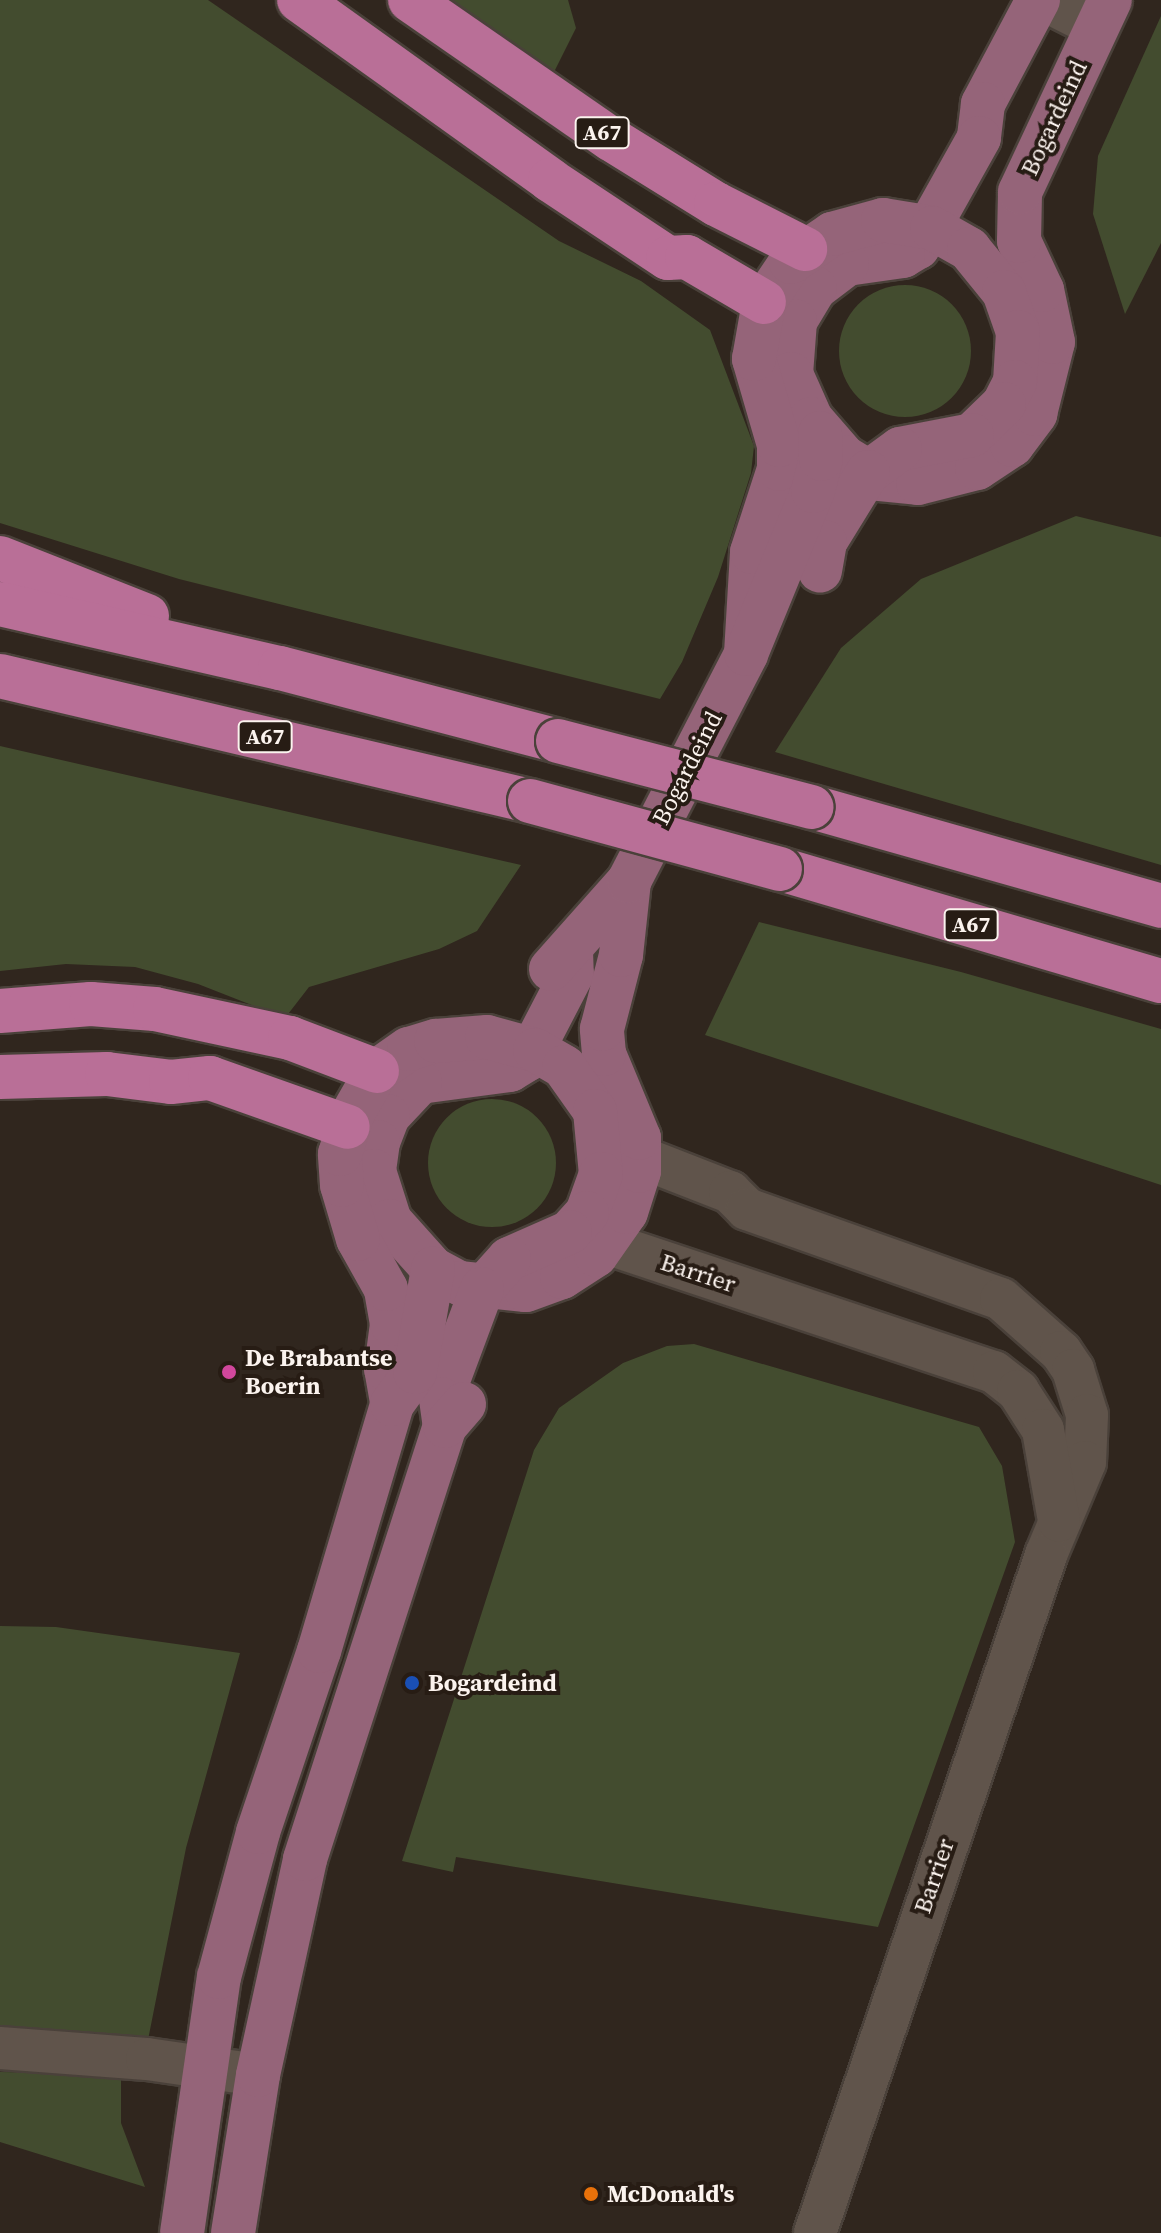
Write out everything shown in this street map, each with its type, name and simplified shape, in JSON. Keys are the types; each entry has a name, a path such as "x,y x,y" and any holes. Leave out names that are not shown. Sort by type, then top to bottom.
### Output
{"highway":[{"path":"299,0 550,180 668,258 674,274 772,317"},
{"name":"A67","path":"410,0 611,139 716,204 805,249"},
{"path":"0,558 280,668"},
{"path":"0,604 280,668 812,807 1161,906"},
{"name":"A67","path":"0,676 530,801 780,869 1161,981"},
{"path":"0,1011 91,1004 155,1009 290,1038 377,1071"},
{"path":"0,1077 107,1074 171,1082 204,1101 283,1127 355,1141"}],"main road":[{"path":"772,317 847,264 913,252 918,225 957,127 983,104 1041,0"},
{"name":"Bogardeind","path":"1025,398 1053,342 1042,290 1019,241 1020,192 1103,14"},
{"path":"858,225 918,225 969,249 1004,292 1018,332 1025,398 1004,404 972,435 900,449 882,478 820,433 791,374 772,317 805,249 858,225"},
{"name":"Bogardeind","path":"746,654 752,552 777,484 779,445 756,375 772,317"},
{"name":"Bogardeind","path":"522,1046 572,974 571,951 629,881 746,654 813,491 821,459 820,433"},
{"name":"Bogardeind","path":"746,654 820,571 825,542 882,478"},
{"name":"Bogardeind","path":"625,1172 632,1117 604,1054 605,1008 621,955 629,881"},
{"path":"355,1141 374,1171 390,1221 433,1269 498,1290 562,1277 606,1243 626,1212 625,1172 595,1111 564,1067 522,1046 487,1037 436,1041 409,1049 377,1071 355,1141 350,1221 378,1274 392,1324 386,1369 392,1404"},
{"path":"355,1141 388,1116 420,1082 510,1070 522,1046"},
{"path":"233,2233 258,2075 305,1859 445,1426 441,1399 498,1290 509,1259 570,1232 625,1172"},
{"path":"182,2233 219,1977 258,1832 319,1651 392,1404 415,1372 433,1269"}],"street":[{"path":"1041,0 1103,14"},
{"name":"Barrier","path":"625,1172 723,1213 747,1209 1001,1299 1024,1314 1073,1370 1087,1415 1085,1462 1059,1521 815,2233"},
{"name":"Barrier","path":"606,1243 994,1372 1018,1391 1043,1430 1059,1521"},
{"path":"0,2048 258,2075"}],"green space":[{"path":"0,0 208,0 559,241 641,281 710,330 754,446 751,473 718,577 682,662 660,699 179,579 0,523"},
{"path":"433,0 568,0 576,28 549,82"},
{"path":"1161,16 1161,243 1125,314 1093,214 1098,156"},
{"path":"905,285 930,290 952,304 966,326 971,351 966,376 952,398 930,412 905,417 880,412 858,398 844,376 839,351 844,326 858,304 880,290"},
{"path":"1076,516 1161,537 1161,865 775,752 841,648 921,579"},
{"path":"0,746 521,865 477,931 439,949 309,987 285,1018 198,984 135,967 66,964 0,971"},
{"path":"759,922 961,972 1161,1029 1161,1185 705,1035"},
{"path":"492,1099 517,1104 537,1118 551,1138 556,1163 551,1188 537,1208 517,1222 492,1227 467,1222 447,1208 433,1188 428,1163 433,1138 447,1118 467,1104"},
{"path":"694,1344 979,1427 1002,1466 1015,1542 878,1927 456,1857 453,1872 402,1861 534,1450 559,1408 623,1363 667,1346"},
{"path":"0,1626 56,1627 240,1653 186,1848 147,2045 0,2031"},
{"path":"0,2072 121,2074 121,2123 145,2187 0,2142"}],"place":[{"name":"De Brabantse Boerin","path":"229,1372"},
{"name":"Bogardeind","path":"412,1683"},
{"name":"McDonald's","path":"591,2194"}]}
